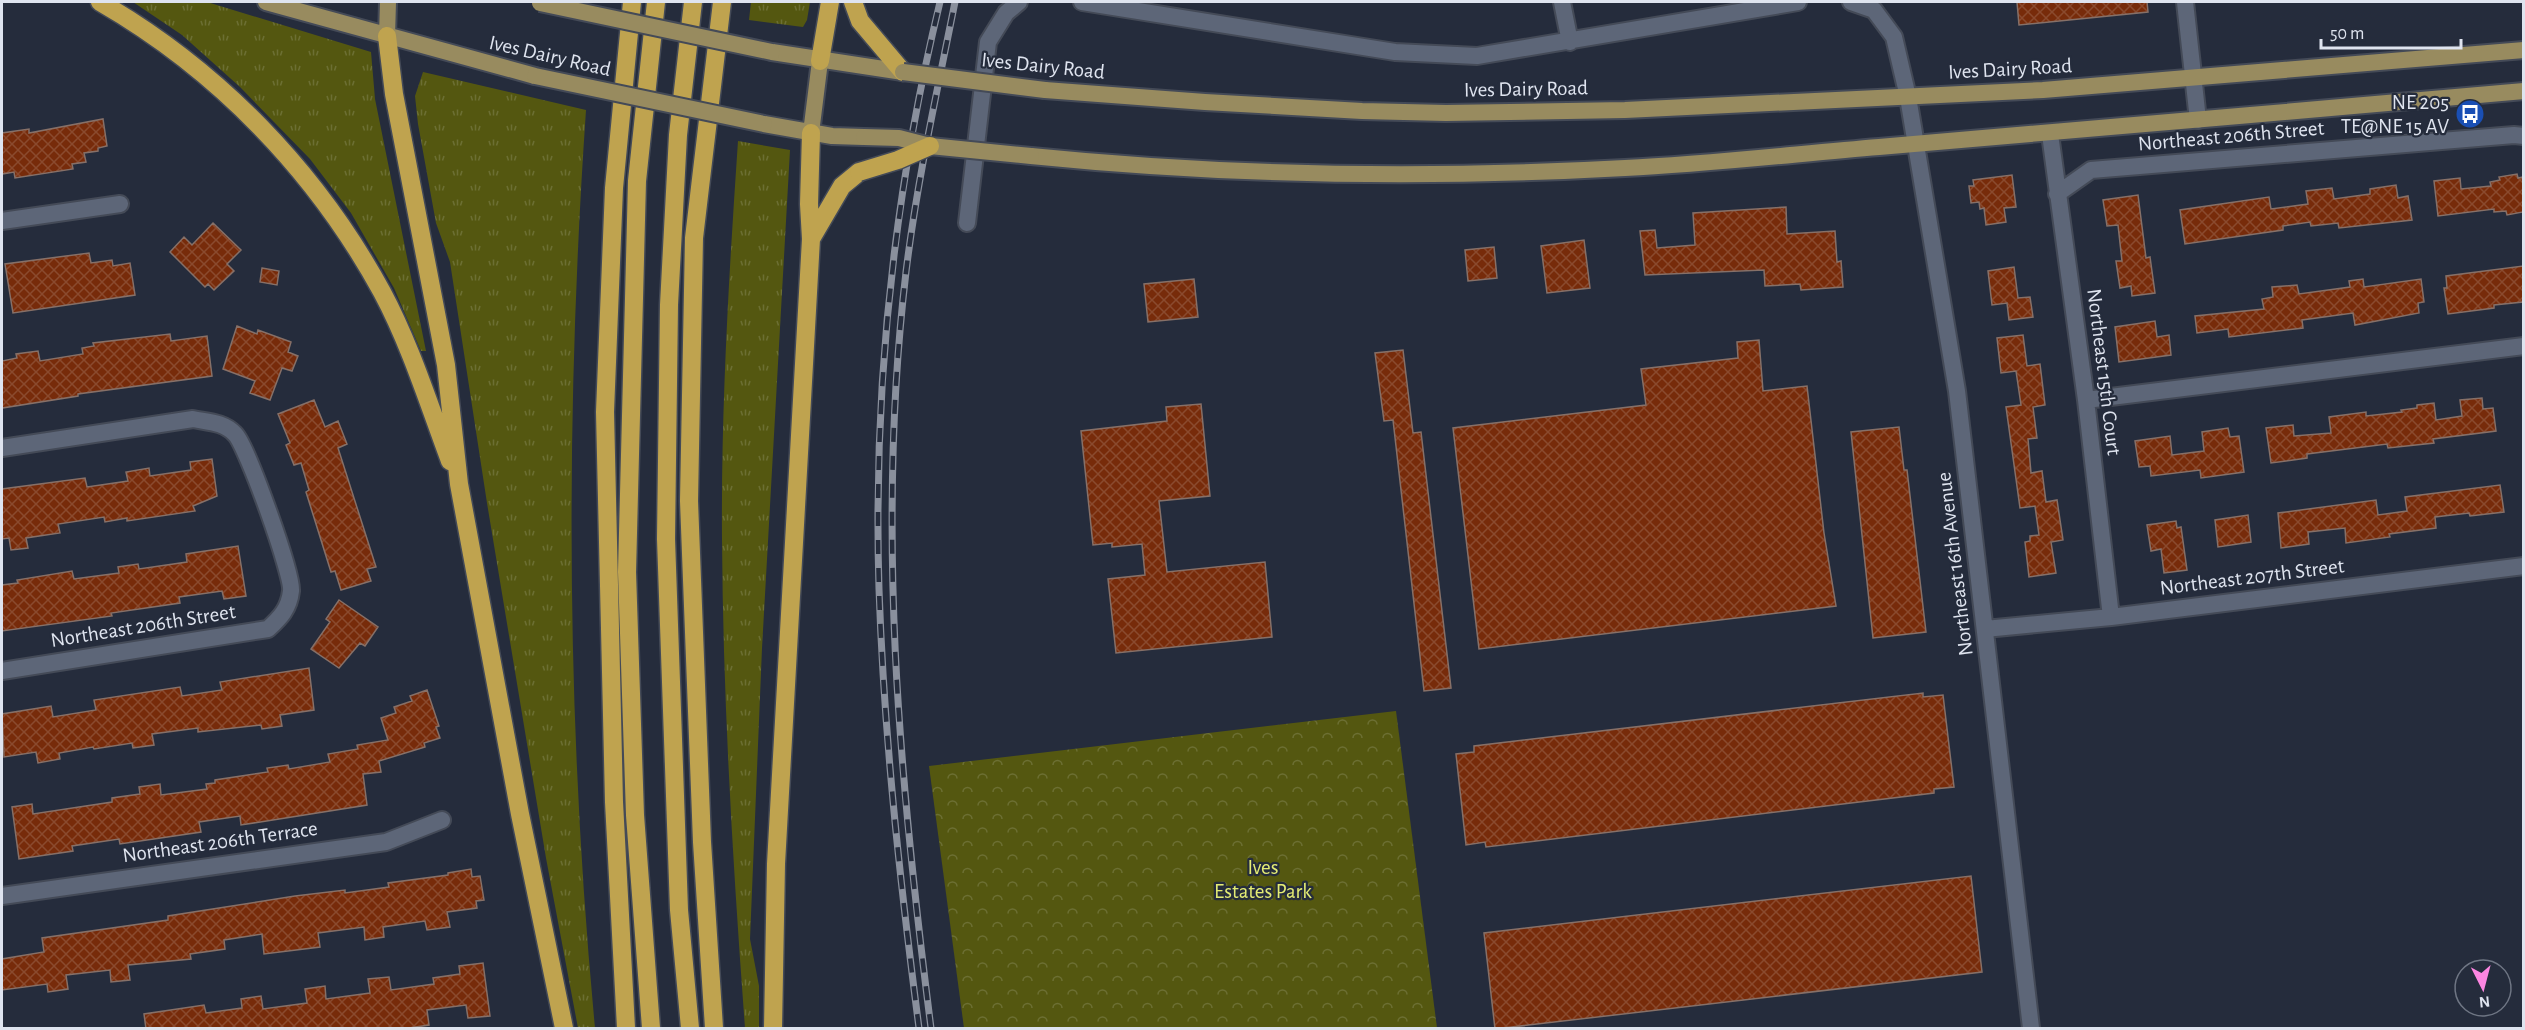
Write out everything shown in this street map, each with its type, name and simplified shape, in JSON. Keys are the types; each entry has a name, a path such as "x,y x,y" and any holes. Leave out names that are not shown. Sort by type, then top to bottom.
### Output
{"highway":[{"path":"99,2 157,38 206,76 248,114 317,191 348,235 383,293 459,484"},
{"path":"626,1029 614,802 605,412 614,188 632,2"},
{"path":"651,1029 635,815 627,572 637,181 656,2"},
{"path":"690,1029 679,910 666,539 669,305 678,135 693,2"},
{"path":"714,1029 702,842 689,501 694,238 722,2"},
{"path":"820,61 830,2"},
{"path":"853,2 860,21 903,72"},
{"path":"387,36 394,94 446,365 459,484 518,802 564,1029"},
{"path":"773,1029 776,852 811,239 809,204 811,133"},
{"path":"811,239 842,186 859,172 898,160 930,146"}],"main road":[{"name":"Ives Dairy Road","path":"266,2 535,76 811,133 899,138 930,146"},
{"path":"387,36 388,2"},
{"name":"Ives Dairy Road","path":"537,2 820,61 1045,90 1270,106 1446,113 1625,110 2043,90 2523,50"},
{"path":"811,133 820,61"},
{"path":"930,146 1204,171 1382,175 1625,168 2050,134 2523,91"}],"street":[{"path":"968,223 988,42 1006,13 1019,2"},
{"path":"1082,2 1395,52 1477,56 1798,2"},
{"path":"1562,2 1570,42"},
{"name":"Northeast 16th Avenue","path":"1851,2 1874,10 1894,37 1908,97 1957,391 2031,1029"},
{"path":"2185,2 2198,120"},
{"name":"Northeast 15th Court","path":"2050,134 2086,400 2111,616"},
{"name":"Northeast 206th Street","path":"2058,194 2091,170 2523,136"},
{"path":"2,221 120,204"},
{"path":"2086,400 2523,346"},
{"name":"Northeast 206th Street","path":"2,448 193,419 221,424 237,435 265,499 291,590 285,614 268,629 2,671"},
{"name":"Northeast 207th Street","path":"1985,629 2523,567"},
{"name":"Northeast 206th Terrace","path":"2,896 386,842 442,820"}],"green space":[{"path":"133,2 207,2 371,52 375,99 426,351 421,351 394,288 351,213 310,159 240,87 182,35"},
{"path":"751,2 810,2 807,20 803,27 749,20"},
{"path":"423,72 586,110 574,340 572,569 578,799 595,1028 578,1028 546,858 450,262 436,223 418,124 415,96"},
{"path":"738,141 790,150 762,648 750,939 759,986 759,1028 745,1028 729,784 724,661 722,489 724,389"},
{"name":"Ives Estates Park","path":"1396,711 1437,1028 964,1028 929,766"}],"building":[{"path":"2017,2 2147,2 2148,12 2019,25"},
{"path":"103,119 107,146 98,148 98,151 84,153 86,162 72,164 73,169 15,178 14,172 2,174 2,133 29,129 29,133"},
{"path":"2517,174 2518,178 2523,177 2523,212 2507,215 2506,211 2494,212 2494,209 2438,216 2434,181 2460,178 2461,189 2491,186 2490,182 2500,180 2499,177"},
{"path":"2012,175 2016,207 2004,208 2006,222 1986,225 1984,208 1980,209 1979,202 1971,203 1969,186 1974,186 1973,180"},
{"path":"2396,185 2398,198 2408,196 2412,220 2339,228 2338,223 2311,226 2310,222 2283,226 2283,230 2185,244 2180,210 2269,197 2271,209 2308,204 2306,191 2332,188 2334,199 2370,194 2370,189"},
{"path":"2138,195 2146,258 2150,257 2155,293 2132,296 2131,286 2120,288 2116,261 2122,261 2118,225 2107,226 2103,200"},
{"path":"1786,207 1787,234 1835,231 1837,262 1841,261 1843,287 1801,290 1800,284 1765,286 1764,270 1645,275 1640,231 1655,230 1657,248 1695,245 1693,213"},
{"path":"213,223 241,250 227,264 234,271 214,290 208,284 205,287 170,252 184,237 192,245"},
{"path":"1584,240 1590,288 1547,293 1541,246"},
{"path":"1494,247 1497,278 1468,281 1465,250"},
{"path":"89,253 91,263 112,260 113,266 130,263 135,295 13,313 5,264"},
{"path":"2523,266 2523,302 2448,314 2444,288 2447,288 2446,276"},
{"path":"2014,267 2018,298 2030,297 2033,317 2009,320 2007,303 1992,305 1988,271"},
{"path":"262,268 279,271 277,285 260,282"},
{"path":"1194,279 1198,317 1148,322 1144,284"},
{"path":"2363,279 2364,287 2421,279 2424,302 2418,303 2419,313 2355,325 2353,313 2302,320 2303,328 2229,337 2228,329 2197,333 2195,316 2264,309 2262,299 2273,297 2272,287 2297,285 2299,294 2350,287 2349,281"},
{"path":"2155,321 2157,337 2169,335 2171,355 2119,362 2115,327"},
{"path":"237,326 257,334 258,330 291,342 288,352 298,356 292,371 282,368 270,400 250,393 255,381 223,369"},
{"path":"170,334 171,341 207,336 212,376 78,394 78,396 2,408 2,361 17,358 16,354 38,351 40,361 83,354 82,348 94,346 93,343"},
{"path":"2023,335 2027,366 2040,364 2045,405 2033,407 2037,438 2028,439 2031,473 2042,471 2046,502 2057,500 2063,540 2051,542 2056,573 2029,577 2025,542 2030,541 2030,536 2039,535 2035,506 2020,508 2006,407 2021,405 2016,371 2001,373 1997,338"},
{"path":"1759,340 1763,391 1807,386 1824,533 1836,606 1479,649 1453,428 1646,405 1641,369 1738,358 1737,342"},
{"path":"1403,350 1413,433 1421,432 1451,688 1424,691 1393,420 1384,421 1375,353"},
{"path":"2482,398 2483,409 2493,408 2496,431 2433,439 2434,443 2388,448 2387,444 2307,454 2307,458 2271,463 2266,428 2293,425 2294,436 2331,433 2329,417 2366,412 2366,416 2402,412 2401,410 2417,408 2417,405 2434,403 2436,420 2462,416 2460,400"},
{"path":"314,400 325,427 338,421 347,444 338,448 376,567 367,569 371,581 341,590 335,571 331,572 306,492 309,490 301,463 294,465 286,445 290,443 278,414"},
{"path":"1201,404 1210,496 1159,501 1167,572 1265,562 1272,637 1116,653 1108,579 1145,575 1142,544 1112,547 1112,543 1093,545 1081,431 1167,421 1166,407"},
{"path":"1899,427 1904,470 1907,470 1926,632 1873,638 1851,432"},
{"path":"2228,428 2230,437 2239,436 2244,472 2201,478 2200,470 2151,476 2150,466 2139,467 2135,441 2170,436 2172,455 2204,451 2202,432"},
{"path":"212,459 217,496 193,506 195,511 127,521 127,518 105,522 104,517 58,524 60,533 26,538 28,548 11,550 9,538 2,539 2,489 85,478 87,487 128,481 126,472 149,468 150,476 191,470 190,462"},
{"path":"2500,485 2504,512 2435,517 2436,528 2389,534 2390,537 2346,543 2345,528 2308,532 2309,544 2281,548 2278,513 2376,500 2378,515 2407,511 2405,497"},
{"path":"2248,515 2251,542 2218,547 2215,520"},
{"path":"2176,521 2177,528 2181,527 2187,570 2164,573 2161,549 2151,551 2147,525"},
{"path":"238,546 246,596 224,599 222,591 179,597 180,603 111,613 112,616 2,631 2,585 18,583 17,580 72,571 74,579 119,573 118,567 138,564 139,569 187,562 186,554"},
{"path":"339,600 378,627 365,646 360,643 339,668 311,649 330,622 326,619"},
{"path":"309,668 314,710 280,715 282,726 262,729 261,725 198,732 198,728 152,734 154,745 133,748 132,743 94,749 93,747 59,753 60,759 38,763 36,752 4,757 2,714 51,706 53,717 96,710 94,700 180,687 182,696 222,690 220,682"},
{"path":"427,690 439,726 436,727 440,738 424,743 425,747 379,761 381,772 363,774 367,805 241,825 240,816 199,822 201,832 120,844 119,839 72,846 73,851 19,859 12,807 32,804 33,814 112,802 112,798 140,794 139,787 160,784 161,795 207,789 206,784 215,783 215,780 268,772 267,768 288,765 289,769 330,762 328,754 358,749 357,745 388,740 381,718 396,713 394,707 412,701 410,696"},
{"path":"1923,693 1923,697 1943,695 1954,787 1934,789 1934,793 1486,847 1485,842 1466,845 1456,754 1474,752 1474,746"},
{"path":"471,869 472,877 480,876 484,900 476,901 477,908 447,912 450,927 427,930 425,921 383,927 384,937 365,940 364,927 318,933 320,947 264,954 262,934 224,940 225,949 190,954 191,959 128,965 130,980 111,982 110,970 66,975 68,989 48,992 47,984 2,990 2,959 44,952 42,938 168,920 168,916 295,896 389,887 388,883 448,875 448,873"},
{"path":"1971,876 1982,972 1495,1029 1484,933"},
{"path":"483,963 490,1016 468,1018 466,1005 427,1010 429,1025 402,1029 146,1029 144,1014 204,1005 206,1013 242,1008 241,999 261,996 263,1009 307,1003 305,989 325,986 326,999 370,993 368,979 389,977 391,990 434,984 433,978 460,974 459,966"}],"railway":[{"path":"919,1028 899,864 889,754 881,644 878,515 880,441 890,293 910,146 940,2"},
{"path":"931,1028 909,840 901,746 892,556 893,462 897,367 906,272 928,137 955,2"}],"place":[{"name":"NE 205 TE@NE 15 AV","path":"2470,114"}]}
